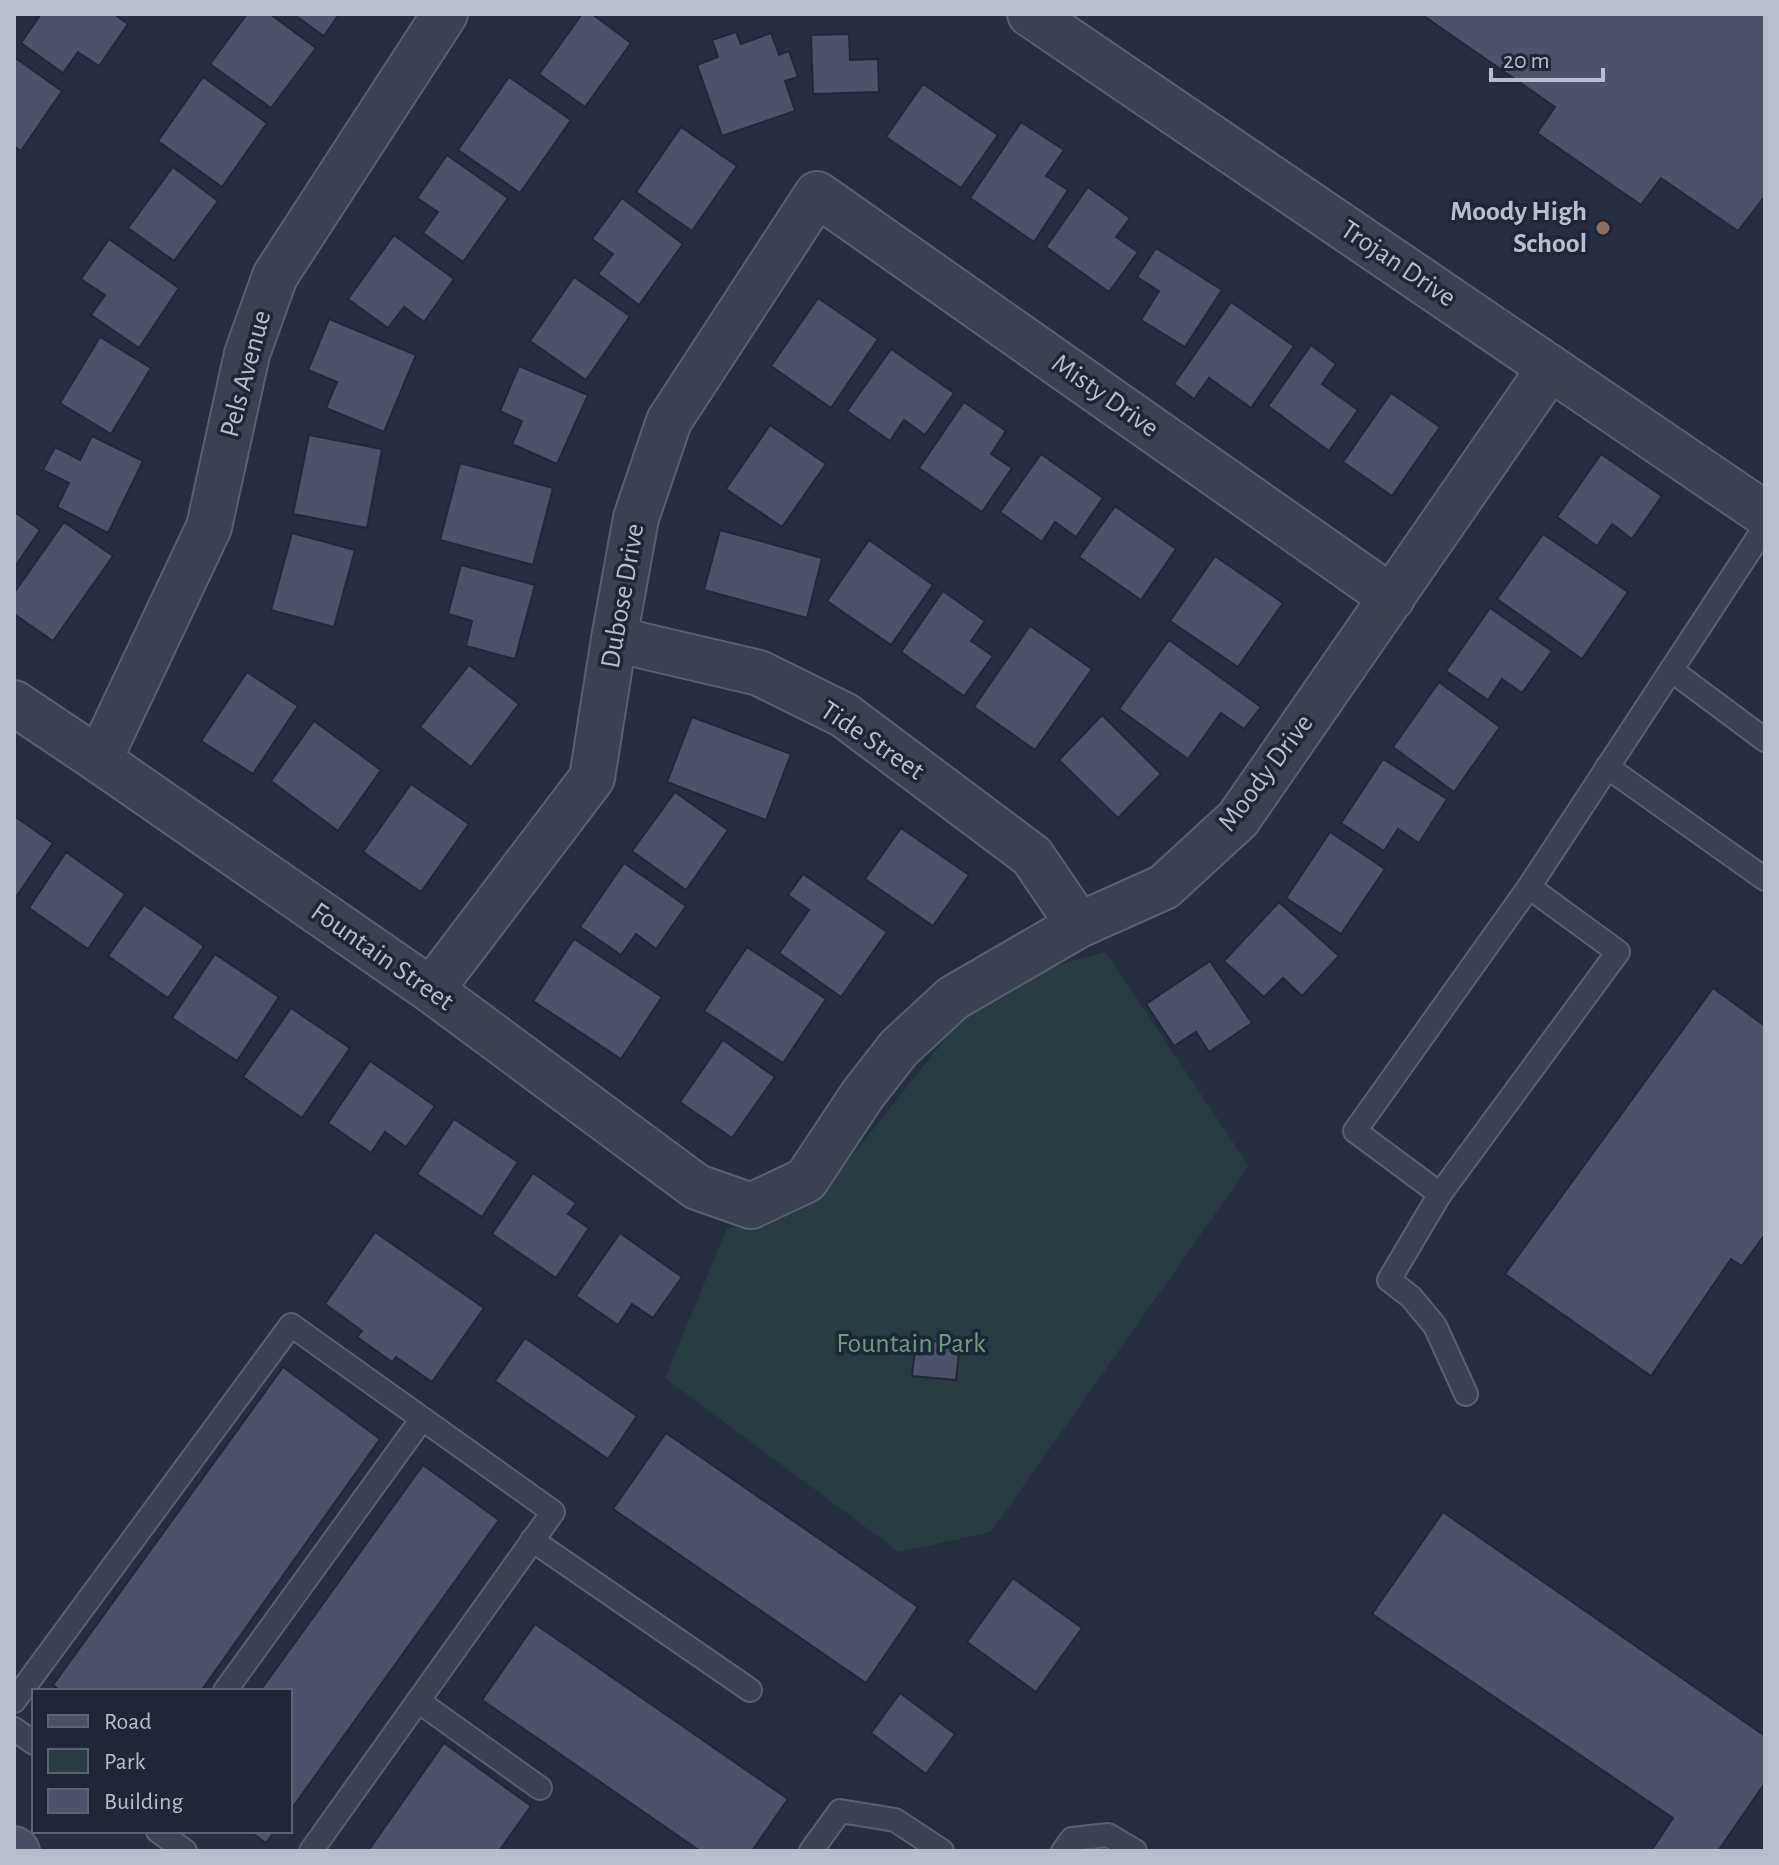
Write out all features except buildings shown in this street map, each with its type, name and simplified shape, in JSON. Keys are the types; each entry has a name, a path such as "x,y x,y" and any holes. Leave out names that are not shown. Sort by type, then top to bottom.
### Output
{"street":[{"name":"Pels Avenue","path":"99,760 209,527 247,354 275,276 445,14"},
{"name":"Trojan Drive","path":"1030,14 1765,514"},
{"name":"Misty Drive","path":"817,194 1392,598"},
{"name":"Dubose Drive","path":"431,990 592,778 636,518 669,421 817,194"},
{"name":"Moody Drive","path":"751,1206 806,1180 863,1094 899,1048 953,998 1079,925 1164,887 1238,819 1550,368"},
{"name":"Tide Street","path":"614,639 759,673 844,715 1032,856 1079,925"},
{"name":"Fountain Street","path":"14,703 431,990 697,1187 751,1206"}],"lane":[{"path":"1440,1194 1355,1131 1529,887 1765,527"},
{"path":"1671,670 1765,740"},
{"path":"1607,767 1765,879"},
{"path":"1466,1394 1435,1326 1411,1297 1389,1280 1440,1194 1618,952 1529,887"},
{"path":"14,1701 291,1325 553,1512 311,1851"},
{"path":"226,1689 422,1419"},
{"path":"532,1540 750,1690"},
{"path":"418,1701 540,1788"},
{"path":"14,1729 32,1742"},
{"path":"811,1851 840,1811 895,1820 942,1851"},
{"path":"161,1833 185,1851"},
{"path":"1063,1851 1072,1839 1108,1835 1135,1851"}],"green space":[{"name":"Fountain Park","path":"1106,952 1249,1166 991,1532 899,1552 665,1378 727,1228 796,1212 835,1177 958,1023 1032,972"}],"place":[{"name":"Moody High School","path":"1603,228"}]}
